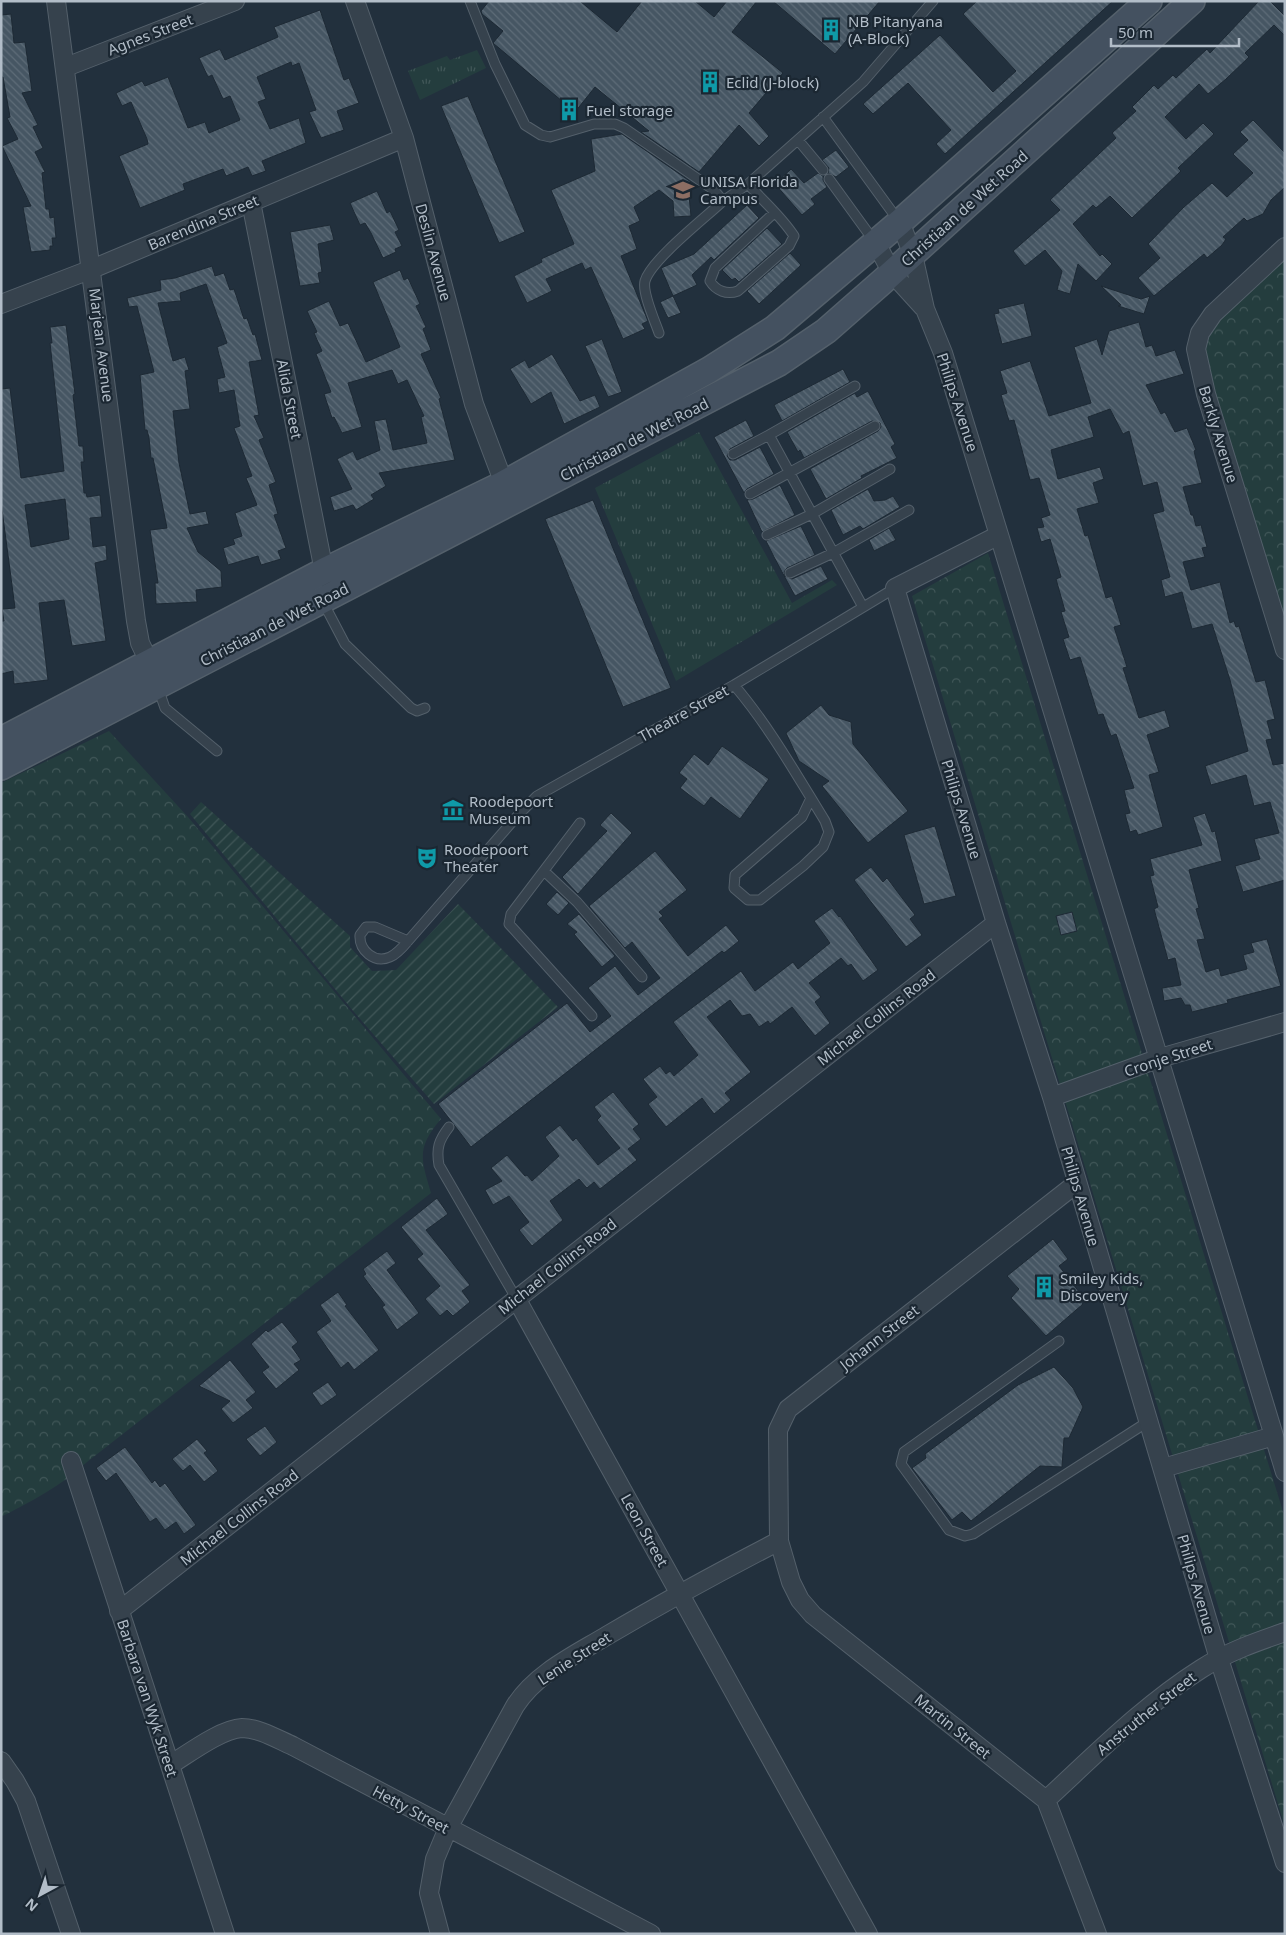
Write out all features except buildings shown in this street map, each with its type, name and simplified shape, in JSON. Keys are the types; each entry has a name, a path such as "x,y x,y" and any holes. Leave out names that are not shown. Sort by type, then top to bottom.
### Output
{"main road":[{"name":"Christiaan de Wet Road","path":"1,767 329,596 507,493 753,343 775,328 876,243 1149,1"},
{"name":"Christiaan de Wet Road","path":"1,740 324,571 507,493 779,363 826,330 913,255 1182,5"}],"street":[{"name":"Marjean Avenue","path":"56,1 136,621 140,644 159,684"},
{"name":"Agnes Street","path":"66,67 235,1"},
{"name":"Deslin Avenue","path":"355,1 404,138 474,404 507,493"},
{"name":"Barendina Street","path":"1,304 92,269 404,138"},
{"name":"Alida Street","path":"251,202 329,596"},
{"name":"Philips Avenue","path":"900,222 913,255 924,309 943,353 1285,1472"},
{"name":"Philips Avenue","path":"876,243 892,273 924,309"},
{"name":"Barkly Avenue","path":"1285,247 1212,314 1200,333 1196,349 1206,394 1285,650"},
{"name":"Theatre Street","path":"895,588 999,535"},
{"name":"Philips Avenue","path":"895,588 996,923 1052,1097 1219,1659 1285,1863"},
{"name":"Michael Collins Road","path":"119,1611 996,923"},
{"name":"Cronje Street","path":"1052,1097 1160,1058 1285,1022"},
{"name":"Johann Street","path":"779,1541 778,1430 788,1409 1077,1183"},
{"name":"Leon Street","path":"516,1298 868,1934"},
{"path":"1163,1468 1274,1436"},
{"name":"Barbara van Wyk Street","path":"71,1461 225,1934"},
{"name":"Lenie Street","path":"440,1934 431,1905 430,1881 435,1859 448,1828 515,1706 528,1688 555,1667 680,1593 779,1541"},
{"name":"Martin Street","path":"779,1541 791,1582 800,1600 813,1615 1046,1800"},
{"name":"Anstruther Street","path":"1046,1800 1151,1706 1201,1668 1285,1632"},
{"name":"Hetty Street","path":"170,1765 229,1731 241,1728 252,1729 293,1746 650,1934"},
{"path":"1,1760 26,1801 71,1934"},
{"path":"1046,1800 1097,1934"}],"lane":[{"path":"470,1 495,64 525,125 541,135 550,137 594,124 615,124 624,128 714,190 723,201"},
{"path":"659,333 645,290 645,282 648,275 663,256 723,201 748,184 864,82 933,1"},
{"path":"823,117 900,222"},
{"path":"798,140 823,170"},
{"path":"829,179 876,243"},
{"path":"748,184 774,213 794,236 789,246 738,291 728,293 717,289 710,281 715,268 774,213"},
{"path":"733,454 855,386"},
{"path":"750,494 875,426"},
{"path":"769,435 863,607"},
{"path":"767,535 812,514 890,469"},
{"path":"790,573 833,553 908,510"},
{"name":"Theatre Street","path":"408,941 375,927 366,927 360,935 364,950 377,958 391,957 408,941 520,813 538,796 734,685 895,588"},
{"path":"329,596 345,644 411,708 418,711 425,708"},
{"path":"159,684 165,708 217,751"},
{"path":"734,685 752,706 811,798 829,832 823,847 803,866 760,900 752,901 744,898 734,888 735,875 802,817 811,798"},
{"path":"580,823 511,914 509,924 592,1016"},
{"path":"544,871 577,902 642,977"},
{"name":"Leon Street","path":"449,1127 441,1138 436,1151 439,1165 516,1298"},
{"path":"1059,1341 904,1452 901,1464 948,1530 965,1536 973,1534 1149,1421"}],"green space":[{"path":"477,50 486,68 420,100 408,71 447,56 450,60"},
{"path":"1285,254 1285,627 1203,359 1206,332"},
{"path":"699,432 792,603 832,580 837,585 676,681 595,488"},
{"path":"988,553 1285,1518 1285,1827 912,596"},
{"path":"109,731 188,817 441,1119 427,1138 424,1146 423,1162 431,1193 57,1486 1,1517 1,783"},
{"path":"201,802 350,936 350,947 372,971 396,970 458,904 558,1007 434,1104 354,1012 190,814"}],"place":[{"name":"NB Pitanyana (A-Block)","path":"831,30"},
{"name":"Eclid (J-block)","path":"710,82"},
{"name":"Fuel storage","path":"569,110"},
{"name":"UNISA Florida Campus","path":"683,190"},
{"name":"Roodepoort Museum","path":"453,810"},
{"name":"Roodepoort Theater","path":"427,858"},
{"name":"Smiley Kids, Discovery","path":"1044,1287"}]}
